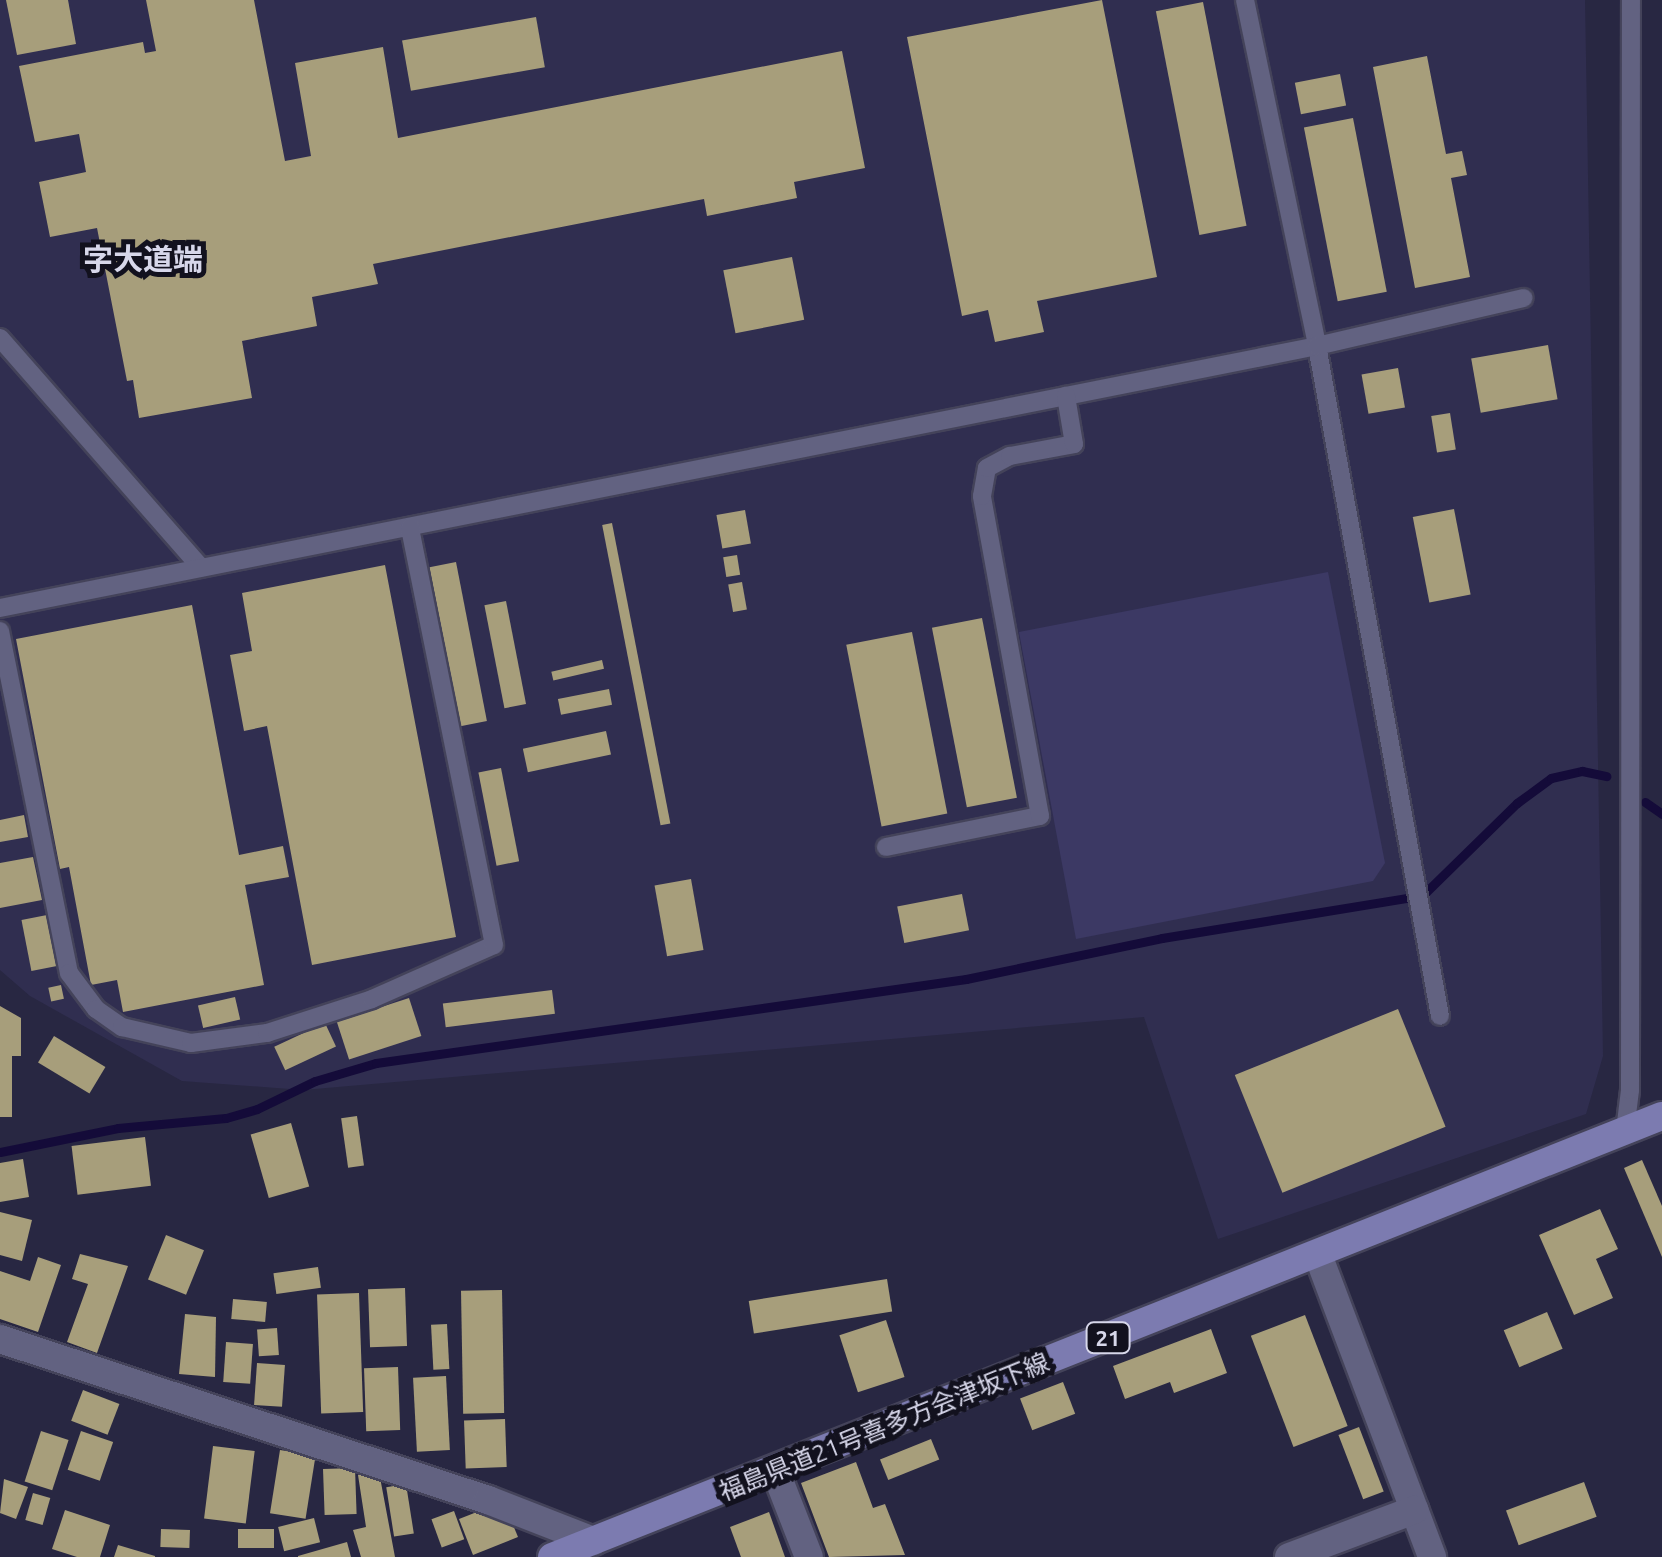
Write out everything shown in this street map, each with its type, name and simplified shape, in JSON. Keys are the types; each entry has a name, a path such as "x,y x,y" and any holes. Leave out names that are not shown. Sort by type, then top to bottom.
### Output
{"main road":[{"name":"福島県道21号喜多方会津坂下線","path":"552,1557 1662,1116"}],"street":[{"path":"1318,1255 1432,1557"},
{"path":"0,1338 470,1494 593,1541"},
{"path":"776,1470 810,1557"},
{"path":"1288,1557 1414,1510"}],"lane":[{"path":"1244,0 1317,346 1440,1016"},
{"path":"1625,1131 1630,1090 1631,0"},
{"path":"0,608 1317,346 1524,298"},
{"path":"0,338 201,568"},
{"path":"886,847 1040,816 982,496 987,468 1010,456 1074,444 1066,396"},
{"path":"0,630 69,973 96,1009 122,1027 191,1042 267,1033 372,998 494,945 410,527"}],"shaded area":[{"path":"0,0 1585,0 1603,1056 1586,1114 1218,1239 1144,1017 303,1090 182,1081 30,996 0,970"},
{"path":"1328,572 1385,863 1373,881 1076,939 1019,632"}],"building":[{"path":"6,0 68,0 76,44 17,55"},
{"path":"146,0 254,0 285,161 311,156 295,63 383,47 398,138 842,51 865,168 794,182 797,198 707,216 704,199 373,264 378,284 312,297 317,326 242,341 252,398 139,418 133,380 127,381 97,228 50,237 39,182 86,172 79,134 35,142 19,66 143,42 145,53 156,51"},
{"path":"1102,0 1157,277 1037,301 1044,332 995,342 988,310 962,316 907,37"},
{"path":"1203,2 1247,226 1199,235 1156,11"},
{"path":"536,17 545,67 411,91 402,41"},
{"path":"1427,56 1446,154 1462,151 1467,175 1451,178 1470,277 1415,288 1373,67"},
{"path":"1340,74 1346,105 1301,114 1295,83"},
{"path":"1353,118 1387,292 1338,301 1304,128"},
{"path":"792,257 804,320 735,333 723,270"},
{"path":"1548,345 1558,399 1481,413 1471,359"},
{"path":"1398,368 1405,407 1369,414 1362,374"},
{"path":"1450,413 1456,450 1437,453 1431,416"},
{"path":"1454,509 1471,594 1429,602 1413,517"},
{"path":"745,510 751,543 722,549 716,515"},
{"path":"612,523 670,823 661,825 602,525"},
{"path":"737,555 740,575 726,577 723,557"},
{"path":"456,562 487,721 460,726 429,567"},
{"path":"385,565 456,937 312,965 267,726 244,731 230,655 252,651 242,593"},
{"path":"742,582 747,610 733,612 728,584"},
{"path":"506,601 526,704 504,708 484,605"},
{"path":"192,605 239,855 283,846 289,877 245,885 264,985 123,1012 117,980 91,985 69,867 60,869 16,639"},
{"path":"982,618 1017,798 967,807 932,628"},
{"path":"912,632 947,814 882,826 846,645"},
{"path":"602,660 604,669 553,680 551,672"},
{"path":"609,689 612,705 561,715 558,699"},
{"path":"606,731 611,754 528,772 523,749"},
{"path":"501,768 519,861 497,866 478,772"},
{"path":"24,815 28,837 0,842 0,820"},
{"path":"33,857 42,900 0,908 0,863"},
{"path":"691,879 704,950 667,956 655,885"},
{"path":"962,894 969,930 904,943 897,907"},
{"path":"47,915 57,966 31,971 21,920"},
{"path":"61,985 64,999 51,1001 48,988"},
{"path":"552,990 555,1014 446,1027 443,1003"},
{"path":"235,997 240,1019 203,1028 198,1006"},
{"path":"409,998 421,1036 349,1060 337,1021"},
{"path":"0,1006 21,1018 21,1056 12,1056 12,1117 0,1117"},
{"path":"1398,1009 1446,1127 1282,1193 1235,1075"},
{"path":"325,1023 336,1047 285,1070 274,1047"},
{"path":"54,1036 105,1067 89,1093 38,1063"},
{"path":"357,1116 364,1166 348,1168 341,1118"},
{"path":"291,1123 309,1186 269,1198 251,1135"},
{"path":"145,1137 151,1186 78,1195 72,1146"},
{"path":"23,1159 29,1197 0,1202 0,1163"},
{"path":"1642,1160 1662,1206 1662,1257 1624,1168"},
{"path":"1600,1209 1618,1249 1596,1259 1613,1298 1574,1315 1539,1235"},
{"path":"0,1212 32,1220 22,1261 0,1255"},
{"path":"166,1235 204,1250 186,1295 148,1280"},
{"path":"80,1254 128,1266 97,1353 67,1342 88,1284 72,1279"},
{"path":"38,1257 61,1265 38,1332 0,1319 0,1271 30,1281"},
{"path":"318,1267 321,1288 276,1294 273,1273"},
{"path":"887,1279 892,1312 754,1333 749,1301"},
{"path":"405,1288 407,1346 370,1347 368,1289"},
{"path":"502,1290 504,1413 463,1414 461,1291"},
{"path":"359,1293 363,1412 321,1413 317,1294"},
{"path":"233,1299 267,1302 265,1322 231,1319"},
{"path":"1547,1312 1563,1349 1519,1367 1504,1330"},
{"path":"185,1314 216,1317 215,1377 179,1374"},
{"path":"1305,1315 1348,1426 1293,1447 1251,1336"},
{"path":"886,1320 905,1377 858,1392 839,1335"},
{"path":"447,1324 449,1369 433,1370 431,1325"},
{"path":"277,1328 279,1355 259,1356 257,1329"},
{"path":"1211,1329 1227,1373 1174,1393 1170,1382 1125,1399 1113,1366"},
{"path":"226,1342 253,1344 250,1384 223,1382"},
{"path":"257,1363 285,1365 282,1407 254,1405"},
{"path":"398,1367 400,1430 366,1431 364,1368"},
{"path":"446,1376 450,1450 417,1452 413,1378"},
{"path":"1063,1382 1075,1414 1032,1430 1020,1398"},
{"path":"83,1390 119,1404 108,1435 71,1421"},
{"path":"505,1419 507,1467 466,1468 464,1420"},
{"path":"1359,1427 1384,1491 1363,1499 1338,1435"},
{"path":"41,1431 69,1440 52,1490 25,1481"},
{"path":"81,1431 113,1442 100,1481 68,1470"},
{"path":"931,1439 939,1459 888,1480 880,1460"},
{"path":"213,1446 255,1451 246,1524 204,1518"},
{"path":"280,1450 316,1456 306,1519 270,1513"},
{"path":"856,1462 873,1508 885,1504 905,1555 829,1557 801,1483"},
{"path":"355,1468 357,1514 325,1515 323,1469"},
{"path":"379,1472 395,1557 361,1557 353,1530 366,1527 358,1475"},
{"path":"4,1479 28,1487 16,1519 0,1513"},
{"path":"1584,1482 1597,1517 1519,1545 1506,1510"},
{"path":"406,1484 414,1533 394,1537 386,1487"},
{"path":"33,1493 50,1498 43,1525 25,1520"},
{"path":"65,1510 110,1525 100,1557 77,1557 52,1549"},
{"path":"482,1510 511,1520 518,1537 473,1555 459,1519"},
{"path":"454,1511 464,1539 442,1547 431,1519"},
{"path":"769,1512 785,1557 741,1557 730,1527"},
{"path":"314,1518 320,1542 284,1551 278,1527"},
{"path":"161,1529 190,1530 189,1548 160,1547"},
{"path":"238,1529 274,1529 274,1548 238,1548"},
{"path":"347,1542 351,1557 298,1557 298,1556"},
{"path":"118,1545 155,1556 155,1557 114,1557"}],"waterway":[{"path":"1426,892 1517,803 1551,778 1582,771 1606,776"},
{"path":"1645,802 1662,814"},
{"path":"0,1152 118,1128 226,1118 257,1109 315,1081 376,1063 966,979 1162,938 1406,898"}],"district":[{"name":"字大道端","path":"143,259"}]}
